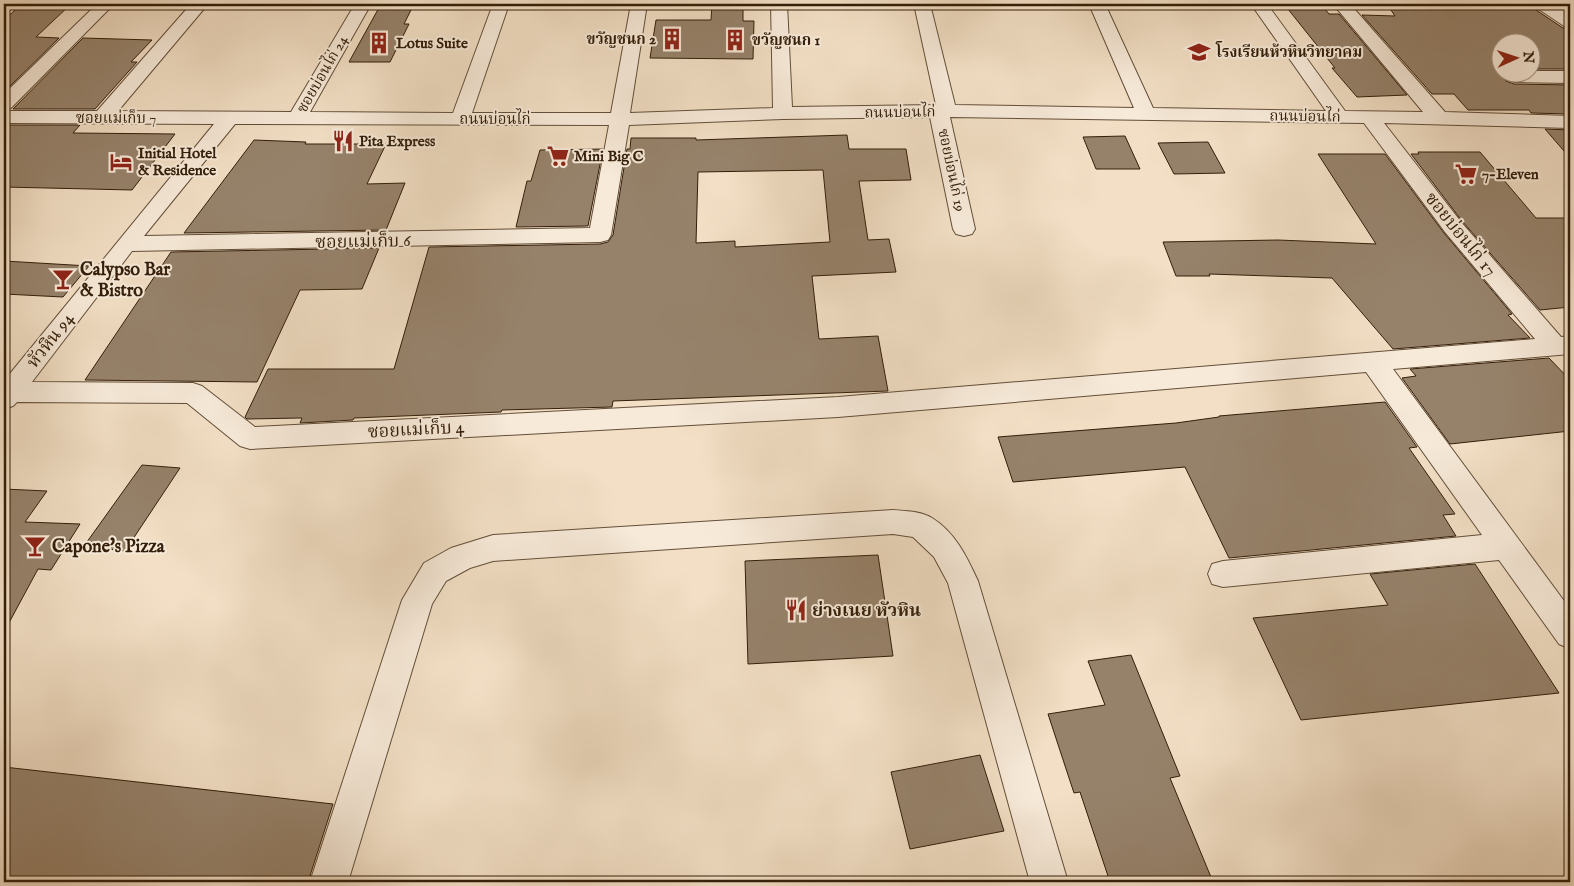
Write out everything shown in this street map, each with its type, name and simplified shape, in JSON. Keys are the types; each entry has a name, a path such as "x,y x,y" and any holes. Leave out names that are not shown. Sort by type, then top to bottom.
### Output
{"street":[{"path":"4,104 106,4"},
{"path":"102,118 200,4"},
{"name":"ซอยบ่อนไก่ 24","path":"297,118 362,4"},
{"path":"460,119 501,4"},
{"path":"620,119 639,4"},
{"path":"778,4 783,114"},
{"name":"ซอยบ่อนไก่ 19","path":"922,4 964,229"},
{"path":"1097,4 1146,113"},
{"path":"1259,4 1340,117"},
{"path":"1341,4 1438,118"},
{"path":"1543,4 1570,22"},
{"path":"1542,76 1570,77"},
{"name":"ถนนบ่อนไก่","path":"229,118 620,119 943,111 1438,118 1570,122"},
{"name":"ซอยแม่เก็บ 7","path":"4,117 229,118"},
{"name":"หัวหิน 94","path":"7,395 126,244 229,118"},
{"name":"ซอยบ่อนไก่ 17","path":"1370,118 1453,227 1563,346"},
{"name":"ซอยแม่เก็บ 6","path":"126,244 600,236 620,119"},
{"name":"ซอยแม่เก็บ 4","path":"7,395 193,393 250,438 838,407 1563,346"},
{"path":"1374,363 1570,634"},
{"path":"329,882 418,600 435,572 462,557 493,548 893,522 921,526 945,548 963,581 1049,882"},
{"path":"1223,574 1506,546"}],"building":[{"path":"22,4 71,4 36,37 59,38 4,92 4,20"},
{"name":"Lotus Suite","path":"381,4 414,4 404,24 409,24 390,62 349,62"},
{"path":"712,4 743,4 743,21 754,21 753,59 650,58 656,20 711,20"},
{"path":"1284,4 1321,4 1329,14 1339,14 1407,95 1357,97 1332,68 1335,68"},
{"path":"1387,4 1533,4 1536,10 1563,28 1570,29 1570,69 1542,69 1542,32 1492,32 1492,82 1570,85 1570,114 1531,113 1529,110 1468,110 1454,94 1432,94 1362,15 1395,16"},
{"path":"83,38 152,40 131,62 137,62 95,109 13,109"},
{"path":"4,125 80,125 73,133 175,134 132,190 4,187"},
{"path":"1545,129 1570,130 1570,158"},
{"path":"847,135 849,149 906,149 911,180 859,181 868,240 889,239 896,272 812,276 819,339 878,336 888,391 613,401 612,407 502,410 501,412 354,418 353,420 300,423 302,418 247,419 245,417 268,369 394,369 429,247 600,244 608,242 613,235 627,149 630,149 631,138 696,138 696,140","holes":["823,170 830,242 735,247 735,241 696,243 698,172"]},
{"path":"1125,136 1140,169 1096,169 1083,137"},
{"path":"254,140 306,142 305,144 386,144 367,184 405,183 386,230 184,233"},
{"path":"1208,142 1225,173 1174,174 1158,143"},
{"path":"603,149 588,226 516,227 527,181 531,181 540,150"},
{"path":"1418,152 1480,152 1536,218 1570,218 1570,307 1540,310 1462,221 1411,154 1419,154"},
{"path":"1318,154 1385,154 1444,233 1512,314 1508,315 1530,338 1393,349 1332,278 1209,274 1210,276 1176,276 1163,242 1278,240 1376,244"},
{"path":"379,248 362,289 300,290 257,382 85,380 171,252"},
{"path":"4,261 89,266 63,297 4,294"},
{"path":"1549,358 1570,380 1570,431 1450,444 1402,378 1416,376 1410,369"},
{"path":"1385,402 1417,447 1409,448 1455,514 1443,515 1456,536 1229,558 1185,467 1013,482 998,437 1176,423 1219,416"},
{"path":"142,465 180,468 125,551 84,546"},
{"path":"4,489 47,491 25,522 80,524 51,570 38,569 4,632"},
{"path":"878,555 893,656 748,664 745,561"},
{"path":"1475,564 1559,693 1301,720 1253,618 1388,605 1370,574"},
{"path":"1131,655 1180,776 1170,778 1213,882 1110,882 1080,792 1074,793 1048,714 1105,705 1088,661"},
{"path":"980,755 1004,831 910,849 891,772"},
{"path":"4,767 333,804 308,882 4,882"}],"place":[{"name":"ขวัญชนก 2","path":"672,39"},
{"name":"ขวัญชนก 1","path":"735,40"},
{"name":"Lotus Suite","path":"379,43"},
{"name":"โรงเรียนห้วหินวิทยาคม","path":"1199,52"},
{"name":"Pita Express","path":"343,141"},
{"name":"Mini Big C","path":"558,156"},
{"name":"Initial Hotel & Residence","path":"121,162"},
{"name":"7-Eleven","path":"1466,174"},
{"name":"Calypso Bar & Bistro","path":"63,279"},
{"name":"Capone's Pizza","path":"35,546"},
{"name":"ย่างเนย หัวหิน","path":"796,610"}]}
